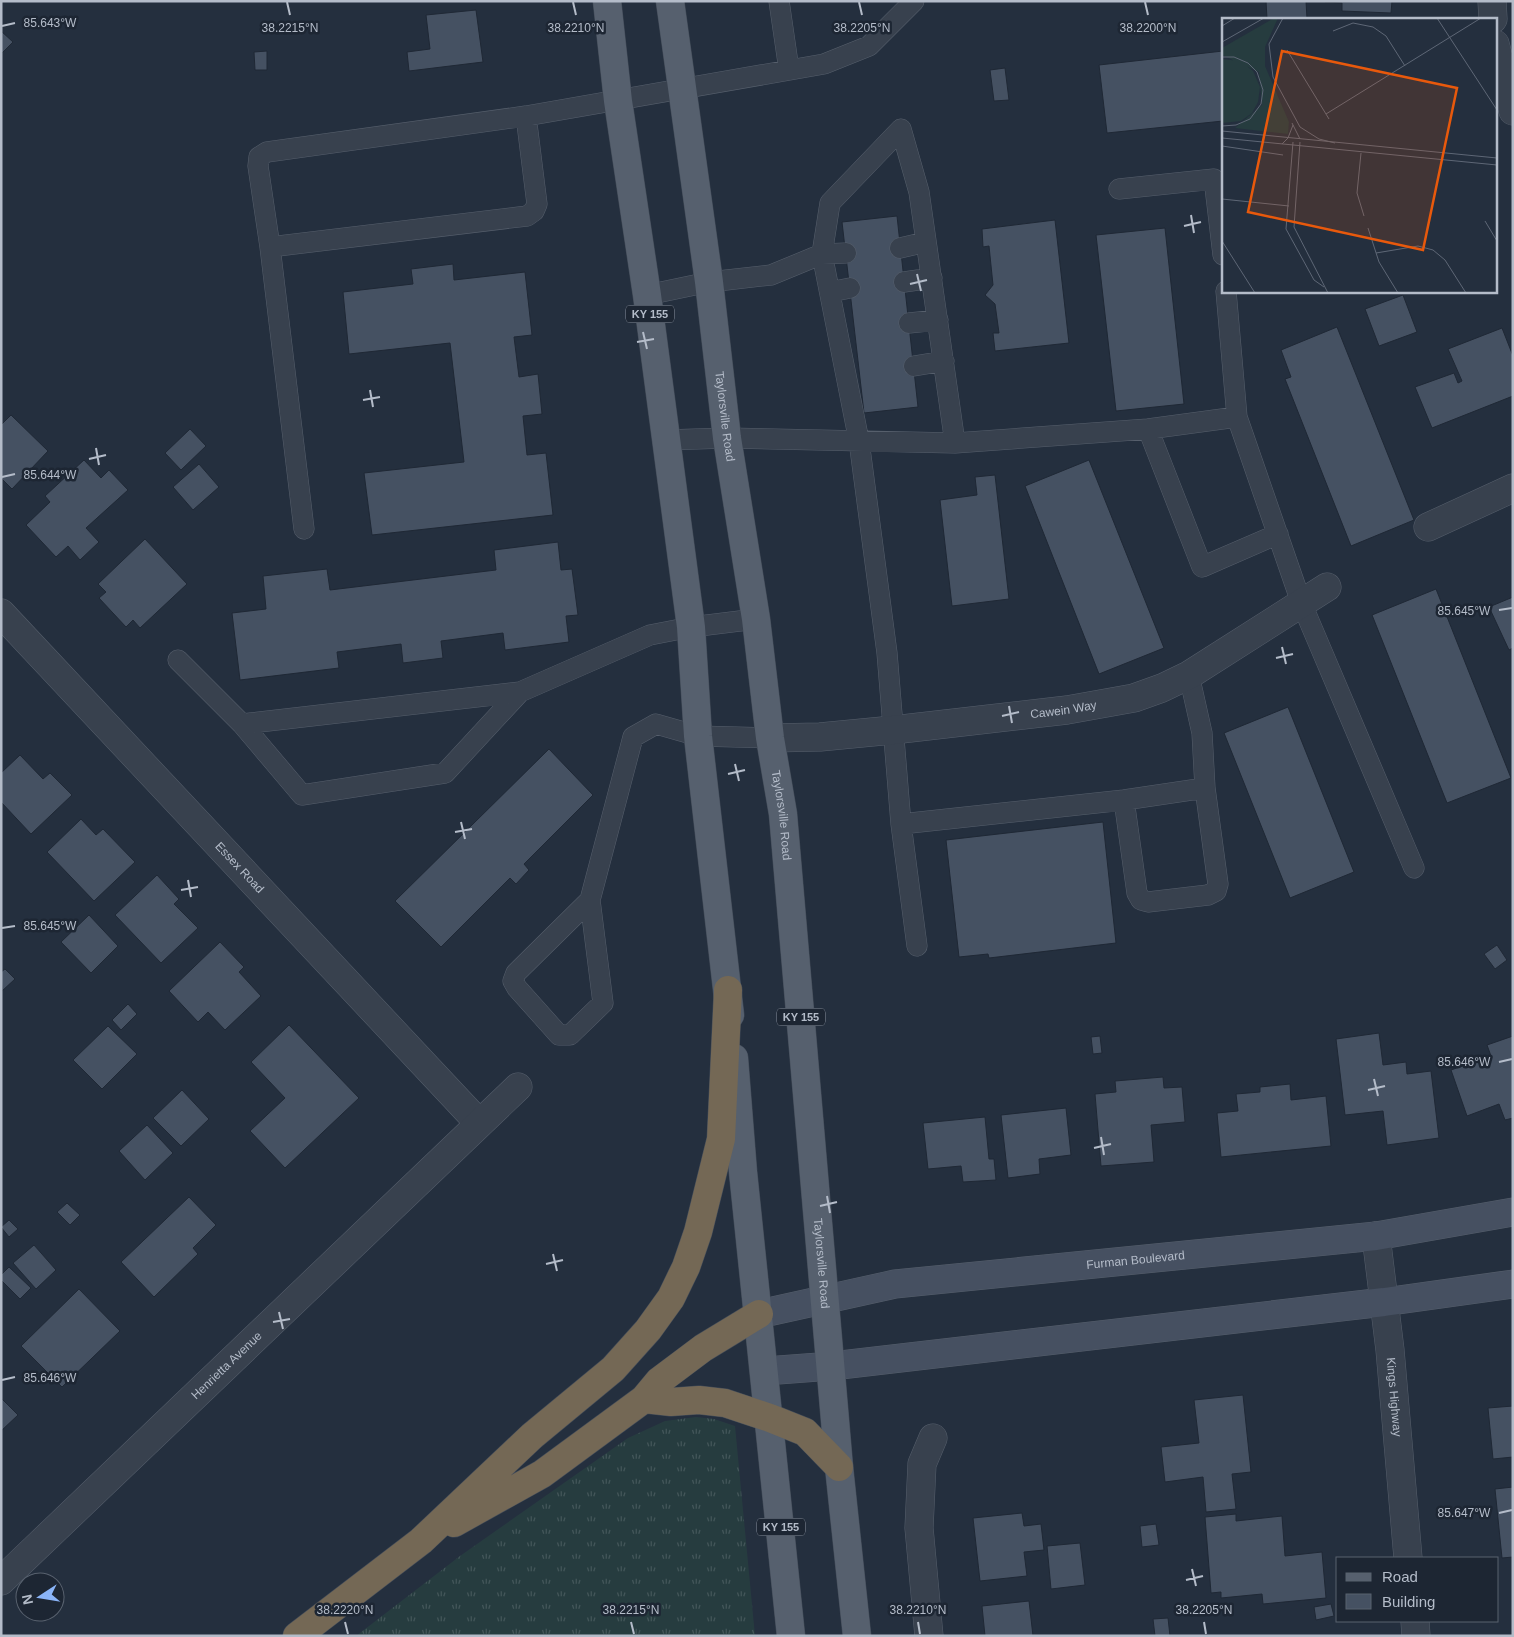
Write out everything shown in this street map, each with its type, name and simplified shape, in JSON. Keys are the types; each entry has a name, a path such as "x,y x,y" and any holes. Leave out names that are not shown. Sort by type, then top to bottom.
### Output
{"highway":[{"path":"297,1636 421,1541 532,1436 613,1369 648,1330 671,1298 686,1267 698,1232 721,1139 728,990"},
{"path":"421,1541 542,1474 644,1399 659,1381 702,1348 759,1314"},
{"path":"644,1399 671,1402 699,1400 725,1403 770,1418 805,1432 839,1467"}],"main road":[{"name":"KY 155","path":"607,1 618,101 647,295 664,440 690,627 698,736 728,990 743,1172 792,1636"},
{"name":"Taylorsville Road","path":"670,1 709,282 727,438 756,619 770,738 784,814 832,1366 839,1467 857,1636"}],"street":[{"path":"1492,1 1493,18"},
{"path":"1496,48 1513,111"},
{"path":"1428,527 1513,488"},
{"name":"Cawein Way","path":"770,738 820,737 1067,710 1103,704 1153,691 1189,675 1327,587"},
{"name":"Essex Road","path":"1,612 479,1123"},
{"name":"Henrietta Avenue","path":"1,1581 518,1086"},
{"name":"Furman Boulevard","path":"759,1314 895,1284 1376,1236 1513,1212"},
{"name":"Kings Highway","path":"1376,1236 1408,1557"},
{"path":"765,1371 832,1366 1384,1302 1513,1284"},
{"path":"930,1636 919,1528 922,1464 933,1438"},
{"path":"1415,1622 1416,1636"}],"lane":[{"path":"779,1 789,70"},
{"path":"304,529 270,247 258,166 259,157 267,152 526,116 824,64 869,46 914,1"},
{"path":"270,247 527,216 534,211 537,204 526,116"},
{"path":"917,946 901,824 887,653 859,441 853,373 846,330 830,292 822,254 830,203 901,129 919,192 955,443"},
{"path":"1119,189 1214,179 1222,247"},
{"path":"900,248 926,242"},
{"path":"647,295 709,282 771,275 822,254 846,252"},
{"path":"904,282 932,278"},
{"path":"830,292 850,288"},
{"path":"1226,292 1238,417 1301,602 1414,868"},
{"path":"909,323 938,320"},
{"path":"914,366 944,361"},
{"path":"664,440 727,438 955,443 1148,428 1238,417"},
{"path":"1148,428 1202,567 1278,534"},
{"path":"242,724 520,692 650,636 690,627 756,619"},
{"path":"178,660 242,724 302,795 445,773 520,692"},
{"path":"1124,800 1137,893 1141,900 1148,902 1208,895 1216,891 1218,884 1205,788 1202,733 1189,675"},
{"path":"590,900 516,973 513,981 559,1035 565,1037 570,1035 604,1003 590,900 633,737 656,724 698,736 770,738"},
{"path":"901,824 1124,800 1205,788"}],"green space":[{"path":"696,1417 714,1419 735,1426 755,1636 356,1636 460,1556 628,1438 665,1421"}],"building":[{"path":"1266,1 1306,1 1307,18 1267,18"},
{"path":"1392,1 1391,13 1342,11 1342,3 1325,2"},
{"path":"476,10 483,62 409,71 407,52 430,49 426,15"},
{"path":"1,31 13,42 1,54"},
{"path":"267,51 267,70 255,70 254,52"},
{"path":"1222,51 1222,121 1107,133 1099,65"},
{"path":"1005,68 1009,100 994,101 990,70"},
{"path":"897,216 918,407 864,413 842,222"},
{"path":"1055,220 1069,343 995,351 993,333 999,333 995,304 985,295 993,285 989,246 983,247 982,229"},
{"path":"1165,228 1184,404 1116,411 1096,235"},
{"path":"453,264 454,280 525,272 532,335 514,337 519,377 538,374 542,414 523,416 527,455 546,453 553,515 372,535 364,473 464,462 450,343 349,354 343,292 413,284 411,269"},
{"path":"1403,295 1417,332 1379,346 1365,309"},
{"path":"1337,327 1414,520 1351,546 1285,379 1291,377 1281,350"},
{"path":"1502,328 1513,356 1513,396 1432,428 1415,387 1454,373 1458,383 1462,381 1448,349"},
{"path":"11,415 48,451 12,489 1,478 1,425"},
{"path":"190,429 206,446 181,470 165,453"},
{"path":"84,460 101,478 109,470 128,490 86,528 99,542 80,560 68,546 56,557 26,525 50,502 45,496"},
{"path":"1089,460 1164,648 1099,674 1025,486"},
{"path":"199,464 219,487 193,510 173,487"},
{"path":"995,475 1009,599 952,606 940,500 977,495 975,477"},
{"path":"145,539 187,584 140,628 133,620 126,627 99,598 106,592 98,584"},
{"path":"558,542 561,570 572,569 578,615 566,616 569,642 505,650 503,633 441,641 443,658 403,663 401,644 337,652 339,668 240,680 232,613 266,609 263,576 327,569 330,590 496,570 494,550"},
{"path":"1436,589 1511,778 1447,803 1372,615"},
{"path":"1513,597 1513,648 1509,650 1489,607"},
{"path":"1288,707 1354,872 1290,898 1224,733"},
{"path":"549,749 593,795 524,864 529,870 516,884 510,878 441,947 395,901"},
{"path":"20,755 43,779 50,773 72,795 31,834 1,802 1,773"},
{"path":"81,819 96,835 103,829 135,862 94,901 47,852"},
{"path":"1103,822 1116,943 989,958 988,954 959,957 946,840"},
{"path":"157,875 179,899 174,904 198,928 161,963 115,915"},
{"path":"89,915 118,946 91,973 61,942"},
{"path":"220,942 244,967 239,972 261,996 225,1030 208,1012 198,1022 169,991"},
{"path":"1497,945 1507,960 1495,969 1484,954"},
{"path":"5,969 15,979 2,991 1,972"},
{"path":"128,1004 137,1014 121,1030 112,1020"},
{"path":"289,1025 359,1098 285,1168 250,1131 285,1098 251,1062"},
{"path":"108,1026 137,1054 102,1089 73,1060"},
{"path":"1379,1033 1383,1065 1406,1062 1407,1074 1431,1071 1439,1138 1387,1145 1383,1111 1345,1115 1336,1039"},
{"path":"1100,1036 1102,1053 1093,1054 1091,1037"},
{"path":"1513,1036 1513,1118 1505,1120 1499,1104 1467,1116 1451,1070 1491,1056 1487,1045"},
{"path":"1163,1077 1164,1088 1182,1087 1185,1122 1151,1125 1154,1162 1101,1166 1095,1094 1116,1092 1115,1081"},
{"path":"1290,1084 1291,1100 1326,1096 1331,1146 1221,1157 1217,1113 1238,1111 1236,1094 1260,1092 1260,1087"},
{"path":"182,1090 209,1119 181,1146 153,1118"},
{"path":"1066,1108 1071,1155 1039,1159 1040,1174 1008,1178 1001,1115"},
{"path":"985,1117 989,1159 994,1159 996,1180 963,1182 961,1166 928,1169 923,1123"},
{"path":"147,1125 173,1153 145,1180 119,1151"},
{"path":"189,1197 216,1225 193,1248 198,1254 154,1297 121,1262"},
{"path":"67,1203 80,1215 70,1225 57,1212"},
{"path":"9,1220 18,1229 9,1237 1,1227"},
{"path":"34,1245 56,1270 36,1289 13,1263"},
{"path":"9,1267 31,1288 20,1299 1,1280 1,1275"},
{"path":"79,1289 120,1331 62,1387 21,1346"},
{"path":"1243,1395 1251,1472 1232,1474 1236,1509 1206,1512 1203,1477 1165,1482 1161,1447 1199,1443 1194,1400"},
{"path":"1,1398 18,1415 1,1431"},
{"path":"1513,1406 1513,1457 1493,1459 1488,1408"},
{"path":"1513,1487 1513,1557 1502,1558 1495,1489"},
{"path":"1022,1513 1024,1526 1041,1524 1044,1550 1024,1552 1027,1576 980,1581 973,1518"},
{"path":"1236,1514 1236,1521 1282,1516 1285,1556 1322,1552 1326,1598 1263,1604 1262,1594 1221,1598 1221,1592 1211,1593 1205,1517"},
{"path":"1156,1524 1159,1545 1142,1547 1140,1526"},
{"path":"1080,1543 1085,1585 1051,1589 1047,1546"},
{"path":"1029,1601 1033,1636 985,1636 982,1606"},
{"path":"1331,1604 1334,1616 1316,1620 1314,1607"},
{"path":"1168,1618 1170,1636 1155,1636 1153,1619"}]}
